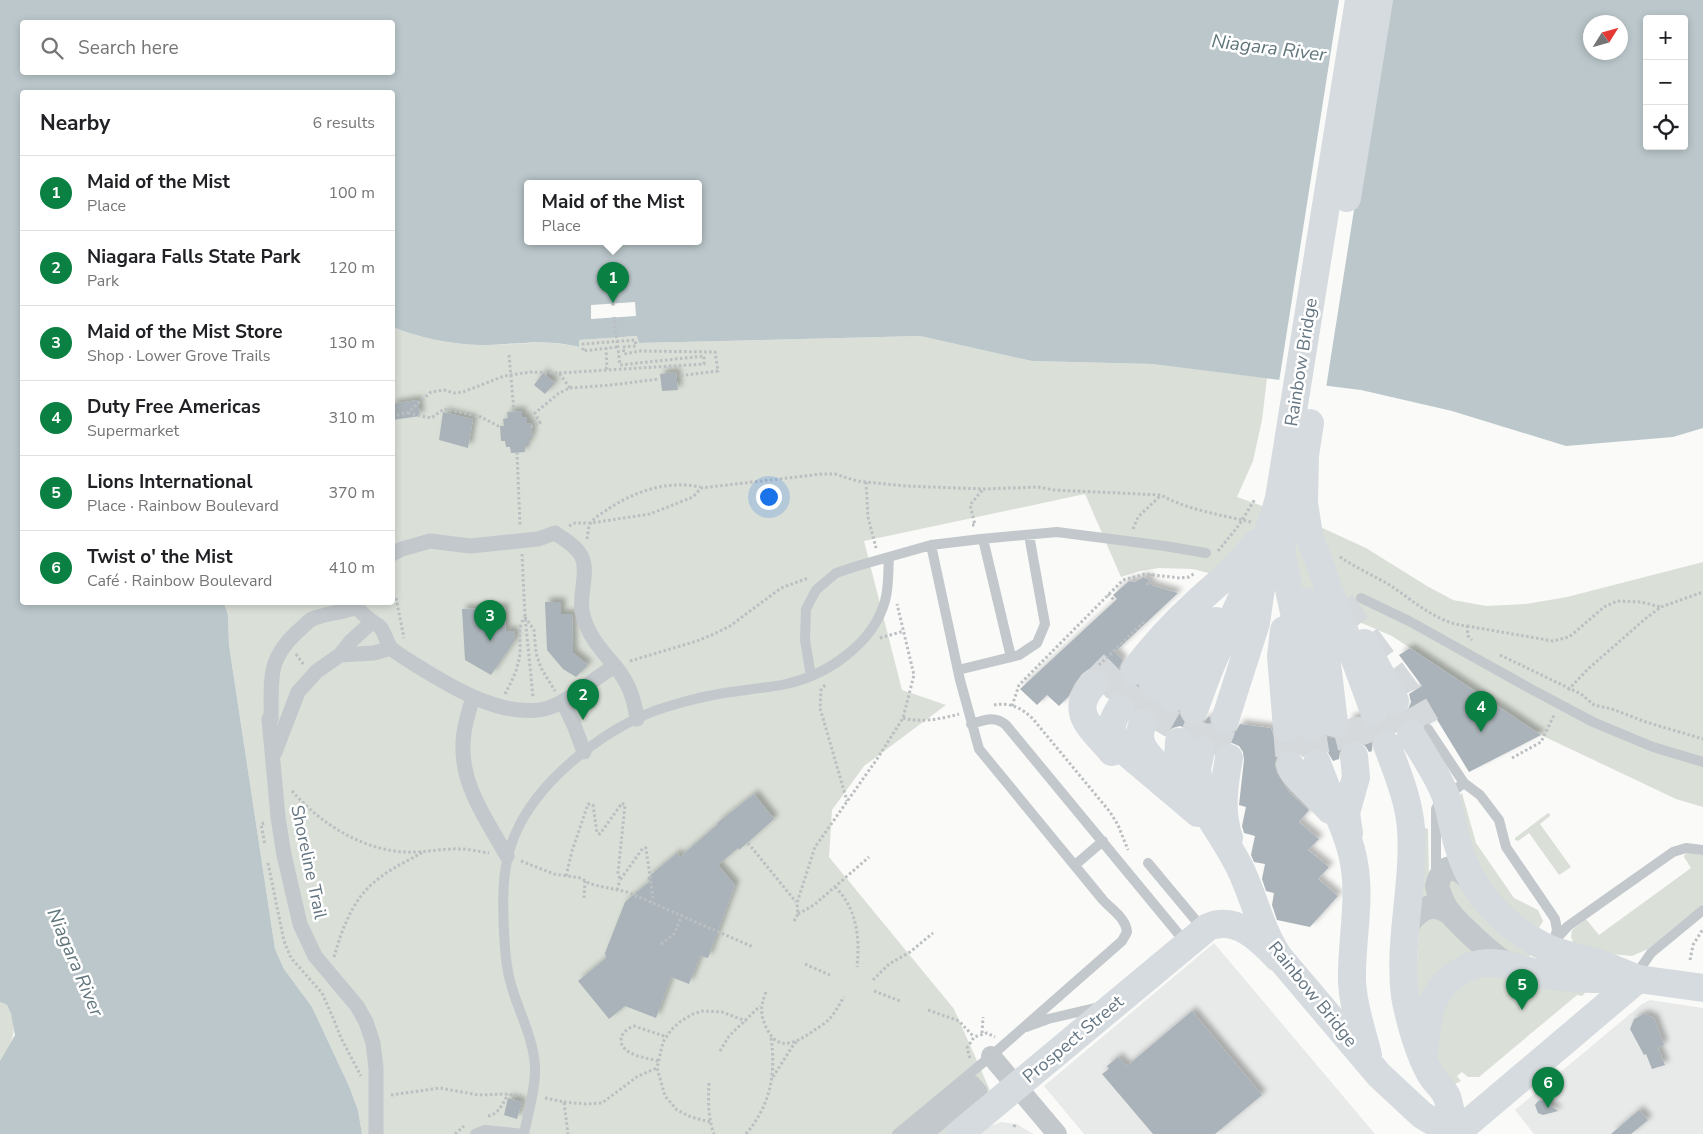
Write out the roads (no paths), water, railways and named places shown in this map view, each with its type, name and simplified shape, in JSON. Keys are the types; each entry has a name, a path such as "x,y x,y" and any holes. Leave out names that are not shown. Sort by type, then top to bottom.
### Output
{"main road":[{"name":"Rainbow Bridge","path":"1359,0 1265,544 1221,609 1215,657 1167,711 1178,760 1199,809 1248,885 1266,936 1287,967 1379,1075 1422,1115 1455,1134"},
{"name":"Rainbow Bridge","path":"1332,639 1320,565 1310,535 1304,502 1305,455 1379,0"},
{"path":"1265,544 1297,583 1332,639 1350,716"},
{"path":"1167,711 1221,609 1265,544"},
{"path":"1199,809 1162,746 1180,640 1221,609 1265,544"},
{"path":"1265,544 1332,639 1350,716"},
{"path":"1199,809 1127,754 1117,742 1112,726 1114,717 1167,711 1251,668 1221,609"},
{"path":"1332,639 1303,654 1350,716"},
{"path":"1083,698 1167,711 1223,804 1199,809 1127,766 1088,724 1081,707 1083,698"},
{"path":"1406,736 1434,758 1448,789 1458,847 1465,867 1476,886 1501,917 1521,933 1538,955 1535,972 1592,980 1638,979 1703,988"},
{"path":"1406,736 1411,749 1448,789"},
{"path":"1406,736 1402,766 1405,799 1411,828 1412,852 1405,931 1404,973 1406,997 1410,1019 1431,1076 1447,1095 1455,1134 1638,979"},
{"path":"1343,827 1356,777 1322,762 1354,867 1356,891 1352,970 1353,996 1368,1055 1379,1075"},
{"path":"1195,937 1218,924 1236,926 1257,938 1287,967"},
{"name":"Prospect Street","path":"960,1134 1195,937"},
{"path":"1424,1059 1432,1004 1438,991 1458,972 1478,964 1538,955 1567,955 1598,963 1638,979"}],"street":[{"path":"395,552 430,540 470,546 538,539 555,533 578,552 584,564 582,612 593,638 631,689 637,719"},
{"path":"274,766 269,719 271,719 272,670 276,656 282,652 288,641 310,620 345,612 357,605 372,622 380,626 397,652 452,687 473,697 514,709 535,710 549,708 563,702 615,666"},
{"path":"274,766 275,753 298,692 317,671 340,655 351,641 372,622"},
{"path":"340,655 397,652"},
{"path":"473,697 465,725 463,760 481,810 507,856"},
{"path":"563,702 574,724 584,752"},
{"name":"Shoreline Trail","path":"274,766 278,817 284,855 300,924 315,956 328,974 357,1006 366,1022 373,1043 376,1068 376,1134"},
{"path":"1451,914 1442,900 1437,886 1443,873 1455,869 1465,873 1476,886"},
{"path":"1405,931 1413,918 1426,909 1440,906 1493,954 1538,955"},
{"path":"994,1047 1016,1086 1057,1134"},
{"path":"913,1134 973,1083 980,1091 926,1134"}],"lane":[{"path":"811,676 805,640 806,610 816,590 836,573 931,545 1057,532 1206,553"},
{"path":"958,670 1019,655 1037,643 1045,624 1029,535"},
{"path":"983,539 1011,657"},
{"path":"897,1134 994,1047 1021,1029 1124,938 1127,929 1123,921 1103,900 981,753 971,724 958,670 931,545"},
{"path":"476,1134 484,1130 524,1134 532,1095 534,1080 533,1051 510,984 506,960 503,892 507,856 520,823 540,791 553,777 584,752 637,719 663,708 682,703 744,690 787,684 811,676 844,656 868,633 877,619 885,600 889,557"},
{"path":"1361,598 1409,621 1559,704 1625,736 1703,762"},
{"path":"971,724 992,718 1000,720 1006,725 1129,875 1195,937"},
{"path":"1437,886 1435,863 1436,809 1448,789 1480,795 1499,820 1506,846 1555,919 1557,930 1538,955"},
{"path":"1075,865 1103,841"},
{"path":"1538,955 1568,926 1673,852 1686,848 1703,850"},
{"path":"1148,863 1195,937"},
{"path":"1638,979 1642,966 1651,953 1703,910"},
{"path":"1021,1029 1119,1000"}],"water":[{"name":"Niagara River","path":"0,0 1703,0 1703,428 1673,437 1566,446 1452,411 1361,390 1152,364 1032,361 920,336 639,343 637,336 579,340 579,347 542,342 479,345 446,342 424,337 395,328 395,90 20,90 20,605 225,605 228,615 229,645 275,949 284,969 312,1007 349,1086 358,1110 362,1134 0,1134 0,1061 15,1035 11,1014 7,1005 0,1002"}],"tunnel":[{"path":"1341,603 1405,690 1426,726"},
{"path":"1094,684 1120,658"},
{"path":"1110,700 1134,671"},
{"path":"1133,717 1153,686"},
{"path":"1154,730 1172,698"},
{"path":"1389,705 1404,737"},
{"path":"1190,747 1203,713"},
{"path":"1367,714 1380,748"},
{"path":"1212,754 1225,720"},
{"path":"1345,720 1354,756"},
{"path":"1311,727 1317,763"},
{"path":"1287,728 1290,765"}],"place":[{"name":"Maid of the Mist","path":"613,303"},
{"name":"Maid of the Mist Store","path":"490,641"},
{"name":"Niagara Falls State Park","path":"583,720"},
{"name":"Duty Free Americas","path":"1481,732"},
{"name":"Lions International","path":"1522,1010"},
{"name":"Twist o' the Mist","path":"1548,1108"}]}
